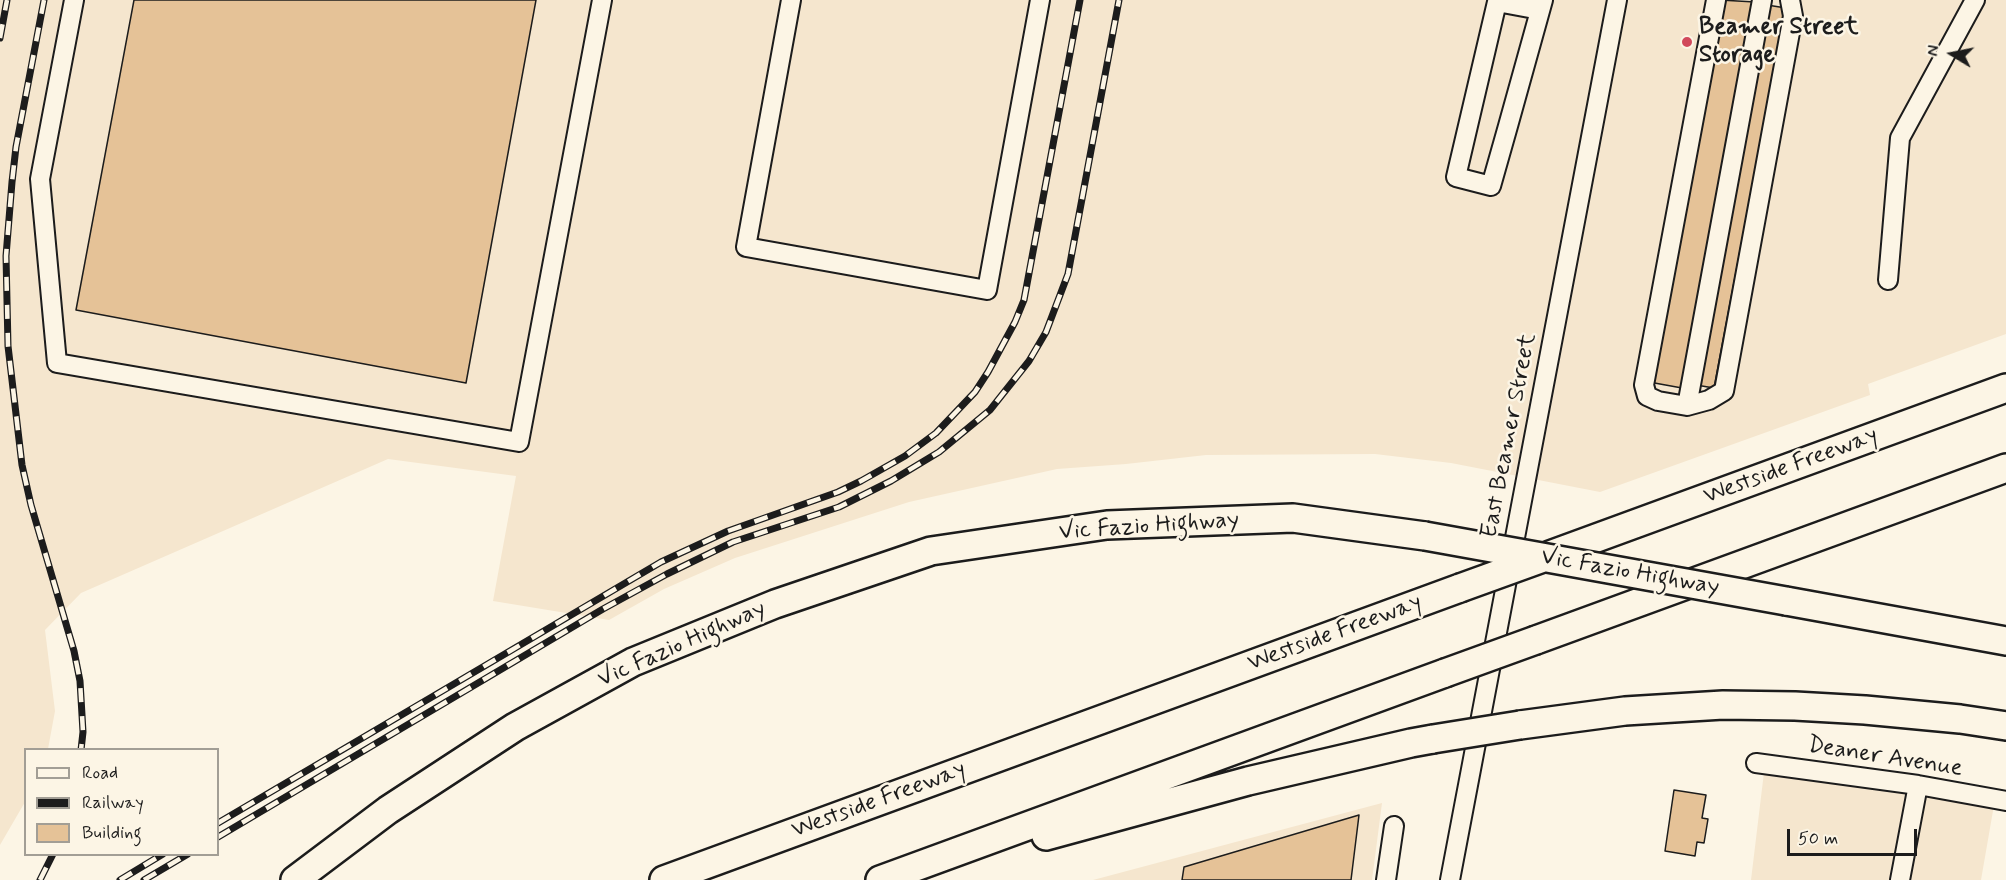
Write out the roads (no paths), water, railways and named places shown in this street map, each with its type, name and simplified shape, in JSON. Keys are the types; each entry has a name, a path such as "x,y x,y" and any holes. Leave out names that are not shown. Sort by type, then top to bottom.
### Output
{"highway":[{"name":"Westside Freeway","path":"664,880 2006,388"},
{"path":"880,880 2006,468"},
{"name":"Vic Fazio Highway","path":"295,880 388,810 515,727 633,662 775,604 931,551 1107,525 1293,518 1425,536 2006,641"},
{"path":"920,866 1053,834 1281,773 1433,739 1625,711 1723,705 1795,706 1960,719 2006,726"}],"street":[{"path":"75,0 40,179 57,363 519,442 602,0"},
{"path":"791,0 746,248 987,290 1040,0"},
{"name":"East Beamer Street","path":"1450,880 1617,0"},
{"path":"1716,0 1644,385 1647,396 1658,401 1687,406 1708,400 1724,391 1793,16 1790,0"},
{"path":"1687,406 1762,0"},
{"path":"1888,280 1900,138 1975,0"},
{"path":"1497,1 1541,5 1491,186 1456,177 1497,1"},
{"name":"Deaner Avenue","path":"1756,763 1918,785 2006,801"},
{"path":"1900,880 1918,785"},
{"path":"1386,880 1394,826"}],"railway":[{"path":"0,38 7,0"},
{"path":"44,0 16,147 12,182 6,256 8,346 22,465 31,505 74,651 80,681 83,732 81,748"},
{"path":"219,822 661,562 728,531 838,492 905,456 936,433 975,392 1015,322 1024,300 1080,0"},
{"path":"219,836 603,609 667,574 733,542 839,507 891,481 939,452 990,410 1029,361 1046,332 1068,274 1119,0"},
{"path":"40,880 52,856"},
{"path":"120,880 160,856"},
{"path":"144,880 185,856"}],"place":[{"name":"Beamer Street Storage","path":"1687,42"}]}
